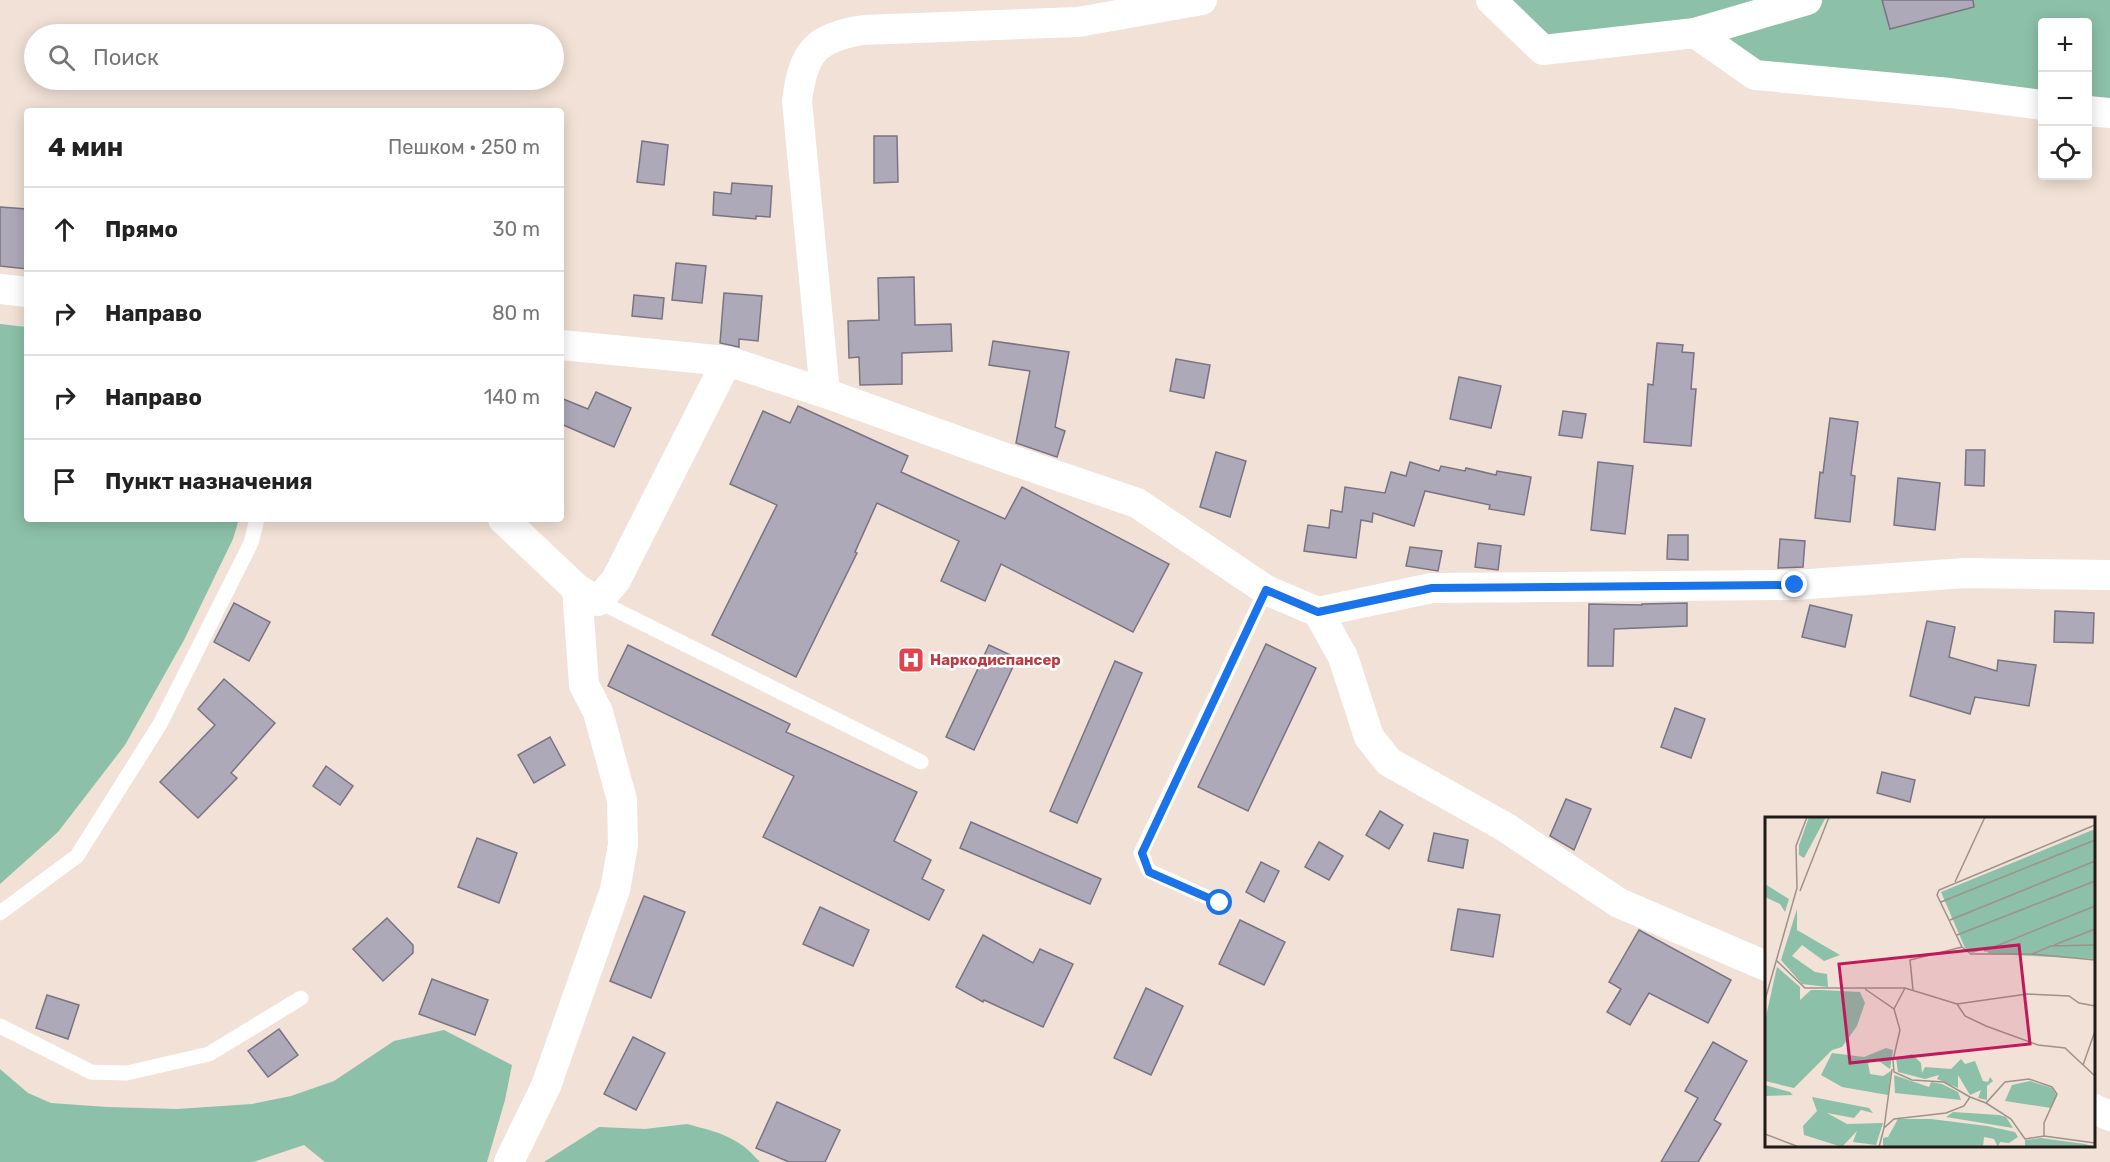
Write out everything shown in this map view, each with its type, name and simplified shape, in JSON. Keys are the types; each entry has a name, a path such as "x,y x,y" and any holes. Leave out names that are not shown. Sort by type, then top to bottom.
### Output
{"street":[{"path":"825,393 797,101 800,75 808,56 823,42 843,33 863,30 1078,22 1202,0"},
{"path":"1491,0 1543,50 1695,33 1807,0"},
{"path":"1695,33 1755,75 1950,93 2038,104"},
{"path":"2092,112 2110,114"},
{"path":"0,289 24,292"},
{"path":"564,345 727,361 825,393 1137,503 1266,590 1318,612 1432,588 1795,585 1965,573 2110,575"},
{"path":"588,595 616,580 727,361"},
{"path":"506,522 588,595"},
{"path":"508,1162 546,1086 615,890 623,845 622,800 598,712 584,685 588,595"},
{"path":"1318,612 1343,657 1369,737 1389,762 1505,827 1619,903 1765,965"},
{"path":"2095,1109 2110,1116"}],"lane":[{"path":"0,913 77,856 160,724 251,543 256,522"},
{"path":"1220,903 1149,872 1142,853 1266,590"},
{"path":"588,595 921,762"},
{"path":"0,1026 91,1072 128,1073 209,1054 301,998"}],"green space":[{"path":"1506,0 2110,0 2110,101 2092,99 2092,18 2038,18 2038,95 1755,66 1695,19 1546,38"},
{"path":"0,324 24,327 24,522 238,522 233,539 184,640 125,745 58,832 0,884"},
{"path":"444,1030 512,1065 505,1100 487,1162 325,1162 304,1145 253,1162 0,1162 0,1069 28,1093 51,1103 177,1109 252,1104 291,1096 334,1081 394,1041"},
{"path":"687,1124 735,1141 744,1146 760,1162 544,1162 599,1127 645,1129"}],"building":[{"path":"1882,0 1973,0 1974,7 1890,29"},
{"path":"874,136 897,136 898,182 874,183"},
{"path":"642,141 668,145 664,185 637,182"},
{"path":"732,183 772,186 770,217 756,216 756,219 713,215 714,192 731,194"},
{"path":"0,207 24,209 24,269 0,266"},
{"path":"676,263 706,266 702,303 672,300"},
{"path":"914,277 915,325 951,324 952,351 902,353 902,384 860,385 859,357 849,358 848,321 879,320 878,278"},
{"path":"724,293 762,296 758,341 739,339 739,347 720,343"},
{"path":"634,295 664,298 662,319 632,316"},
{"path":"993,341 1069,352 1055,427 1065,431 1057,457 1016,443 1030,371 989,365"},
{"path":"1657,343 1683,345 1682,352 1694,353 1691,389 1696,389 1691,446 1644,442 1648,384 1653,385"},
{"path":"1176,359 1210,365 1204,398 1170,391"},
{"path":"1459,377 1501,386 1491,428 1450,419"},
{"path":"596,392 631,408 614,447 564,425 564,399 588,409"},
{"path":"798,406 908,456 901,472 1005,519 1022,487 1169,564 1133,632 1001,564 985,601 941,581 959,541 877,503 855,552 857,553 796,677 712,635 777,505 730,484 763,411 790,423"},
{"path":"1563,411 1586,414 1582,438 1559,435"},
{"path":"1830,418 1858,422 1851,475 1855,476 1850,522 1815,518 1820,472 1823,473"},
{"path":"1966,450 1985,450 1984,486 1965,485"},
{"path":"1216,452 1246,461 1230,517 1200,507"},
{"path":"1410,462 1439,471 1441,466 1465,471 1466,468 1496,475 1497,471 1531,477 1524,515 1489,509 1490,505 1425,491 1414,526 1373,513 1372,522 1361,520 1356,558 1304,551 1308,525 1329,528 1331,510 1342,512 1345,487 1385,493 1391,472 1406,476"},
{"path":"1598,462 1633,466 1625,534 1591,530"},
{"path":"1898,478 1940,483 1935,530 1894,525"},
{"path":"1668,535 1688,535 1688,560 1667,559"},
{"path":"1780,539 1805,541 1803,567 1778,568"},
{"path":"1478,543 1501,546 1498,570 1475,567"},
{"path":"1410,547 1442,551 1438,571 1406,566"},
{"path":"234,603 270,622 249,661 214,642"},
{"path":"1687,603 1687,626 1614,629 1613,666 1588,666 1589,604"},
{"path":"1810,605 1852,615 1845,647 1802,637"},
{"path":"2055,611 2094,613 2093,643 2054,642"},
{"path":"1927,621 1955,627 1949,657 1997,671 1998,660 2036,665 2029,706 1975,697 1970,714 1910,696"},
{"path":"1266,644 1316,668 1248,811 1198,787"},
{"path":"628,645 790,724 786,732 917,792 894,841 931,860 922,879 944,890 929,920 763,837 794,776 608,686"},
{"path":"989,645 1017,658 974,750 946,737"},
{"path":"1115,661 1142,673 1077,823 1050,811"},
{"path":"224,679 275,723 231,773 237,778 198,818 160,782 215,725 198,709"},
{"path":"1675,708 1705,719 1691,758 1661,747"},
{"path":"550,737 565,765 534,783 518,755"},
{"path":"326,766 353,786 340,805 313,786"},
{"path":"1882,772 1915,780 1910,802 1877,793"},
{"path":"1566,799 1591,809 1574,850 1550,836"},
{"path":"1380,811 1403,825 1389,849 1366,835"},
{"path":"971,822 1101,879 1090,904 960,848"},
{"path":"1434,833 1468,840 1463,868 1428,861"},
{"path":"477,838 517,853 499,903 458,887"},
{"path":"1319,842 1343,856 1329,880 1305,867"},
{"path":"1261,862 1279,871 1264,902 1246,892"},
{"path":"644,896 685,912 651,998 610,981"},
{"path":"820,907 869,930 853,966 803,944"},
{"path":"1458,909 1500,915 1493,957 1451,950"},
{"path":"387,918 413,945 413,953 383,981 353,949"},
{"path":"1240,920 1285,942 1264,985 1219,964"},
{"path":"1639,930 1731,980 1708,1023 1649,993 1630,1025 1607,1012 1621,989 1609,982"},
{"path":"983,935 1033,963 1040,949 1073,964 1043,1027 984,1000 983,1002 956,987"},
{"path":"432,979 488,1000 475,1035 419,1014"},
{"path":"1146,988 1183,1006 1151,1075 1114,1058"},
{"path":"47,995 79,1005 68,1039 36,1028"},
{"path":"279,1029 298,1055 268,1077 248,1051"},
{"path":"633,1037 665,1053 636,1110 604,1094"},
{"path":"1713,1042 1747,1061 1714,1120 1721,1124 1698,1162 1661,1162 1698,1098 1685,1091"},
{"path":"777,1102 840,1130 825,1162 789,1162 756,1148"}],"place":[{"name":"Наркодиспансер","path":"911,660"}],"route":[{"path":"1220,903 1149,872 1142,853 1266,590 1318,612 1432,588 1795,585"}]}
